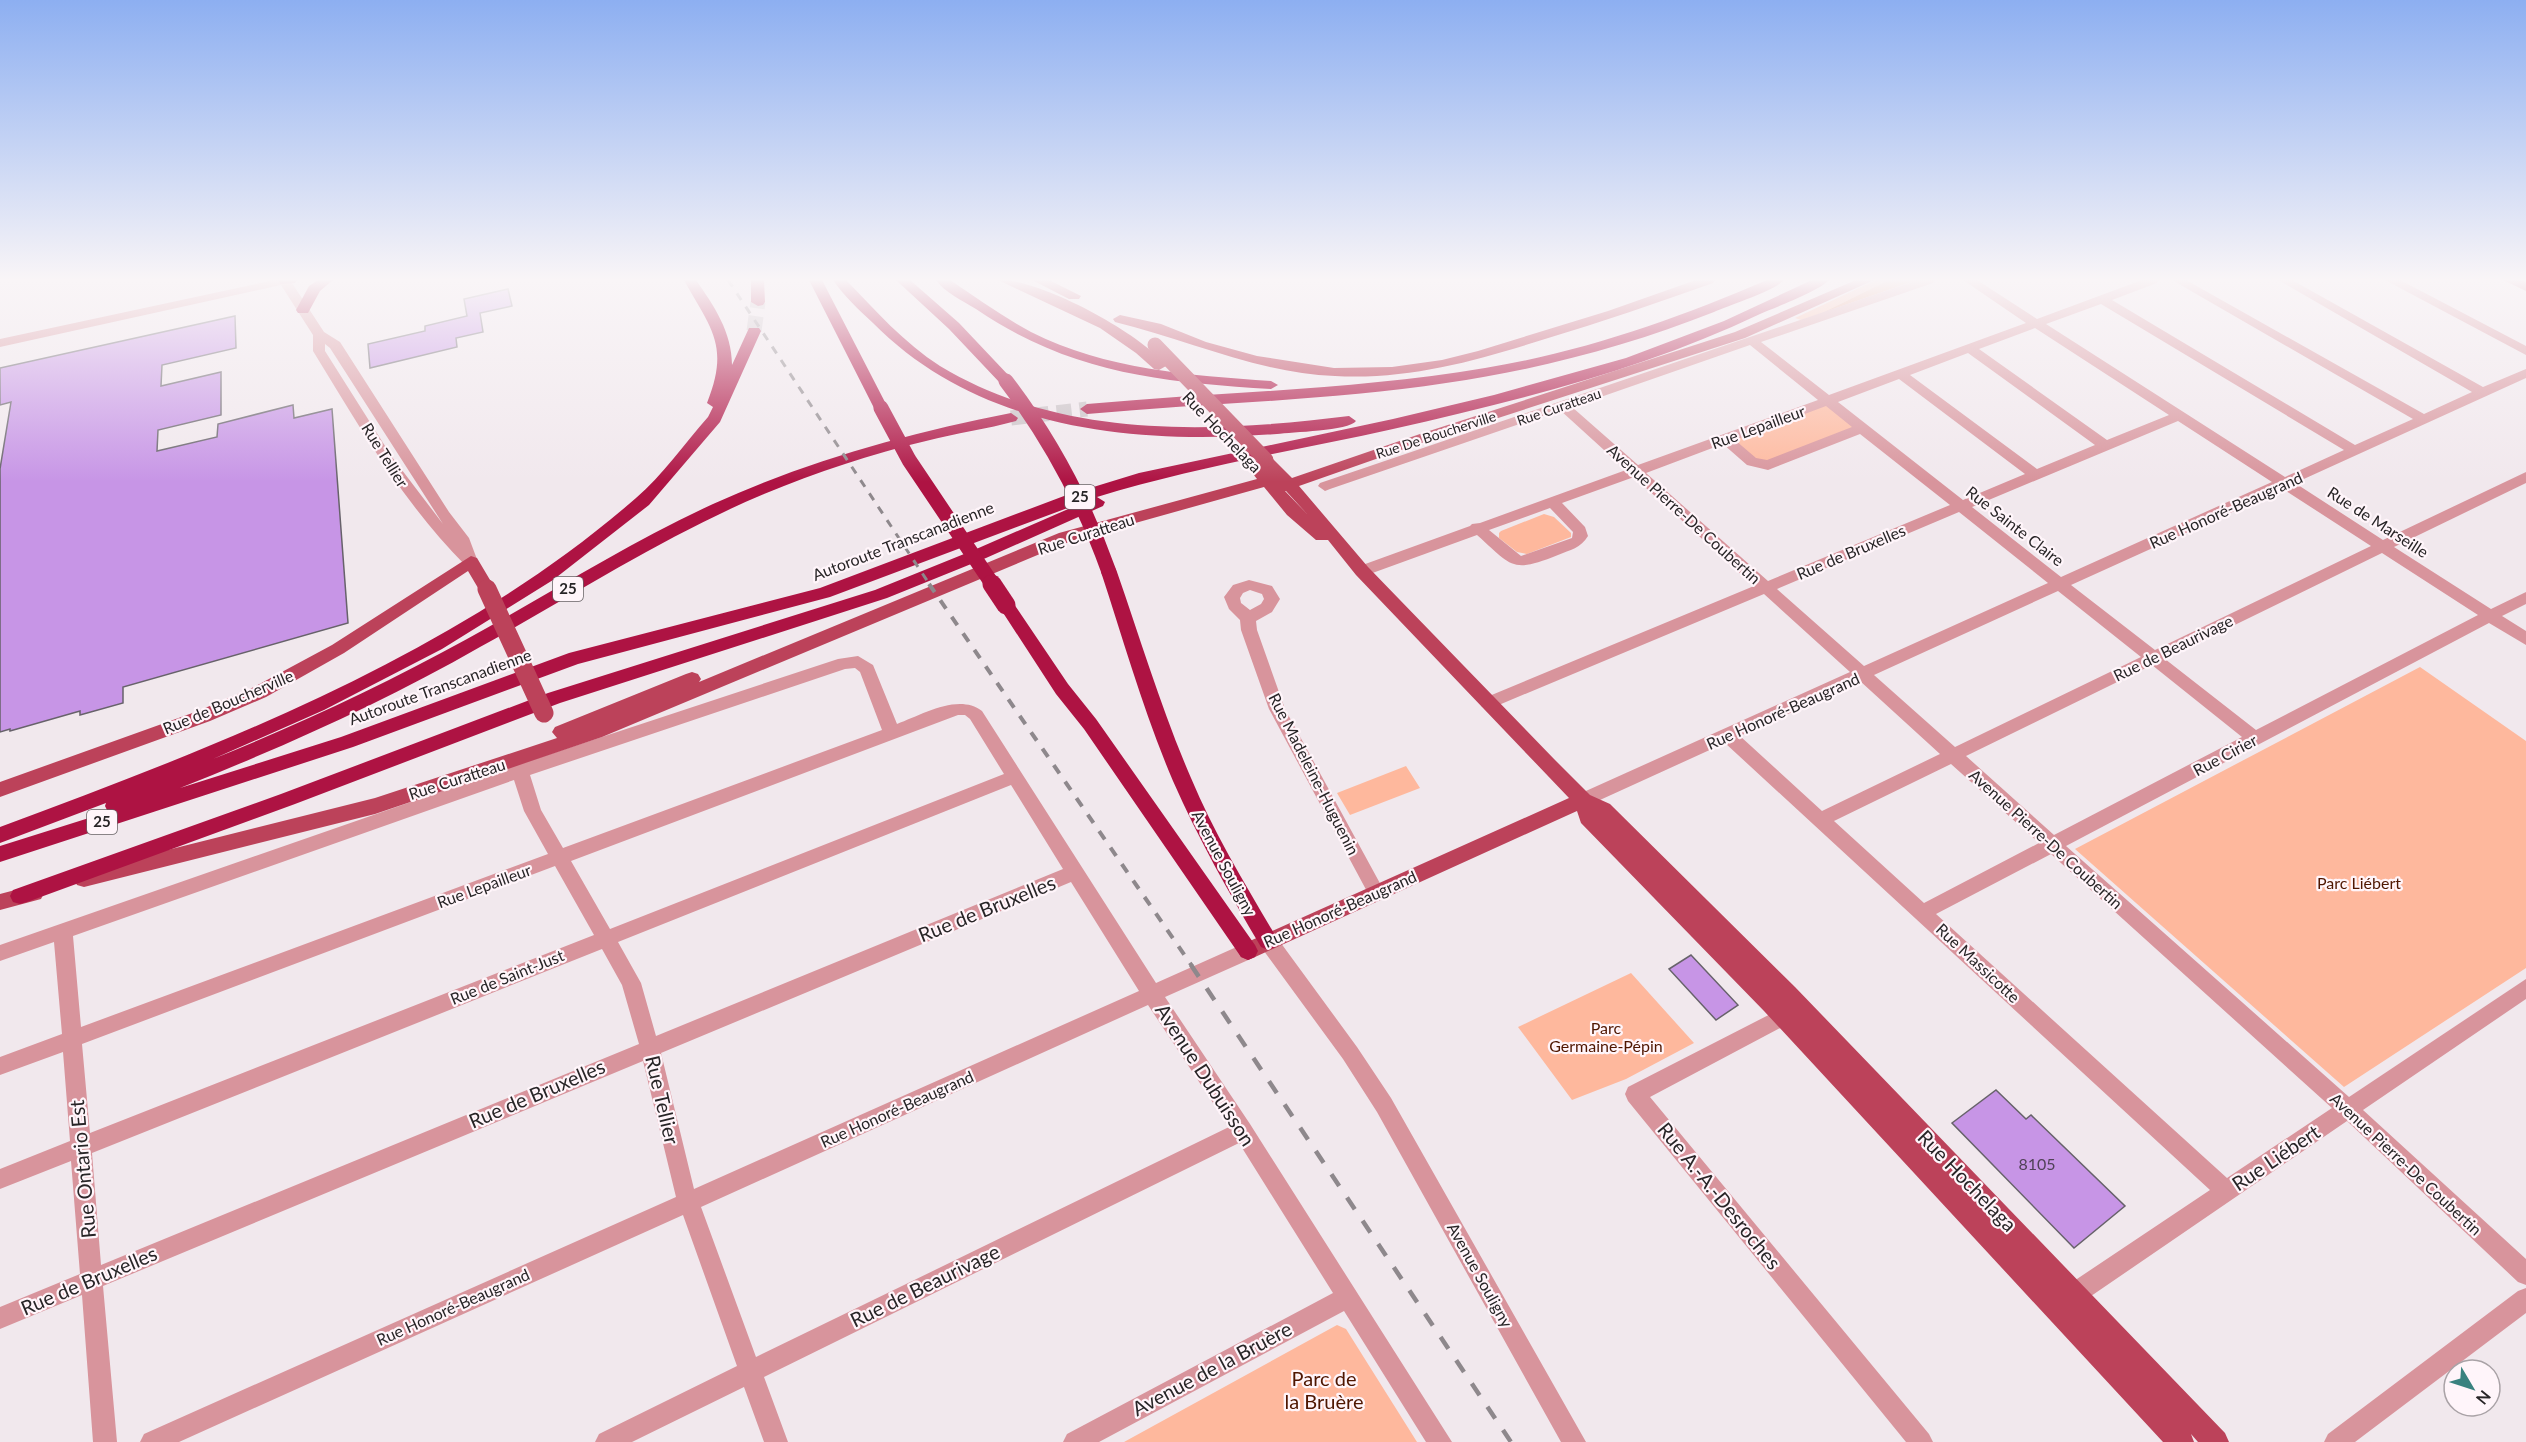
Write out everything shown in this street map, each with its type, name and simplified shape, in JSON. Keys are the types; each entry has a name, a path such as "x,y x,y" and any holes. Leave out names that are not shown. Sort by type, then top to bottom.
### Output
{"highway":[{"path":"545,577 596,539 650,490 689,442 712,406 726,370 725,347"},
{"path":"0,835 203,756 309,708 423,651 545,577 639,505 693,448 728,398 744,365 749,347"},
{"name":"Avenue Souligny","path":"849,347 909,460 1062,689 1248,951"},
{"path":"907,347 946,375 988,396 1045,414 1109,427 1159,431 1225,431 1326,424 1479,404"},
{"name":"Avenue Souligny","path":"974,347 1006,381 1046,436 1067,471 1092,523 1181,778 1217,853 1268,941"},
{"path":"1054,347 1104,364 1186,380 1335,389"},
{"path":"1087,409 1451,378 1595,347"},
{"name":"Autoroute Transcanadienne","path":"0,854 347,742 575,658 824,593 1070,500 1144,477 1264,458 1479,404 1602,370 1667,347"},
{"name":"Autoroute Transcanadienne","path":"0,845 106,809 198,774 331,716 452,656 677,528 766,487 876,448 948,430 1011,418"},
{"path":"20,896 288,799 554,698 881,594 1127,491 1264,458"}],"main road":[{"name":"Rue Hochelaga","path":"1147,347 1264,458 1293,511 1362,571 1583,800 1588,818 1708,925 2065,1301 2216,1442"},
{"path":"1211,347 1292,367 1351,372 1404,370 1442,364 1505,347"},
{"name":"Rue De Boucherville","path":"1277,485 1704,347"},
{"name":"Rue Hochelaga","path":"1264,458 1277,485"},
{"name":"Rue Curatteau","path":"0,902 358,811 443,785 556,740 754,655 897,606 1088,530 1223,495 1277,485"},
{"name":"Rue Tellier","path":"471,562 487,589 556,740"},
{"name":"Rue de Boucherville","path":"0,790 204,716 260,692 338,649 471,562"},
{"name":"Rue Honoré-Beaugrand","path":"1248,951 1583,800"},
{"name":"Rue Hochelaga","path":"2065,1301 2181,1442"}],"street":[{"name":"Rue Tellier","path":"319,347 319,351 412,497 451,543 471,562"},
{"name":"Rue Curatteau","path":"1325,486 1733,347"},
{"name":"Rue Sainte Claire","path":"1760,347 2256,739"},
{"name":"Rue de Marseille","path":"2075,347 2526,639"},
{"path":"2182,347 2355,451"},
{"path":"2296,347 2424,420"},
{"path":"2403,347 2483,393"},
{"path":"1969,348 2106,446"},
{"name":"Rue Lepailleur","path":"1362,571 1969,348"},
{"path":"1901,374 2036,475"},
{"name":"Rue Honoré-Beaugrand","path":"1583,800 2526,374"},
{"name":"Avenue Pierre-De Coubertin","path":"1563,405 2348,1109 2526,1274"},
{"name":"Rue de Bruxelles","path":"1488,703 2180,415"},
{"path":"1725,439 1752,462 1768,465 1862,428"},
{"name":"Rue de Beaurivage","path":"1821,819 2526,477"},
{"path":"1477,527 1512,558 1528,561 1577,542 1581,536 1580,530 1552,501"},
{"name":"Rue Cirier","path":"1923,912 2526,597"},
{"name":"Rue Madeleine-Huguenin","path":"1248,618 1277,709 1376,892"},
{"name":"Rue Curatteau","path":"0,953 520,771 844,663 858,662 867,669 892,734"},
{"name":"Rue Lepailleur","path":"0,1066 957,710 968,709"},
{"name":"Avenue Dubuisson","path":"968,709 976,715 1440,1442"},
{"name":"Rue Massicotte","path":"1729,735 2226,1191"},
{"name":"Rue Tellier","path":"520,771 533,811 631,983 650,1048 682,1184 776,1442"},
{"name":"Rue de Saint-Just","path":"0,1179 1014,777"},
{"name":"Rue de Bruxelles","path":"0,1318 1076,873"},
{"name":"Rue Ontario Est","path":"63,932 105,1442"},
{"name":"Avenue Souligny","path":"1268,941 1317,1011 1350,1053 1384,1105 1574,1442"},
{"name":"Rue Honoré-Beaugrand","path":"152,1442 1248,951"},
{"name":"Rue Liébert","path":"2065,1301 2526,988"},
{"name":"Rue A.-A.-Desroches","path":"1792,1011 1635,1094 1921,1442"},
{"name":"Rue de Beaurivage","path":"607,1442 1243,1131"},
{"name":"Avenue de la Bruère","path":"1076,1442 1348,1297"},
{"path":"2336,1442 2526,1299"}],"green space":[{"path":"1828,401 1862,428 1760,465 1725,439"},
{"path":"1544,514 1554,517 1571,533 1571,537 1527,554 1517,552 1499,538 1501,531"},
{"name":"Parc Liébert","path":"2420,667 2526,741 2526,968 2344,1087 2075,849"},
{"path":"1406,766 1420,788 1350,815 1337,793"},
{"name":"Parc Germaine-Pépin","path":"1631,973 1694,1043 1626,1079 1572,1100 1518,1027"},
{"name":"Parc de la Bruère","path":"1337,1325 1346,1329 1417,1442 1124,1442"}],"building":[{"path":"94,347 236,347 162,365 161,386 221,372 221,415 158,430 157,451 217,437 218,424 293,405 294,418 332,409 348,623 123,687 123,703 80,715 80,711 0,732 0,469 11,402 0,405 0,368"},
{"path":"368,347 456,347 370,368"},
{"path":"1691,955 1738,1005 1716,1020 1669,969"},
{"path":"1996,1090 2026,1119 2031,1115 2125,1206 2074,1248 1952,1123"}],"tunnel":[{"path":"1011,418 1087,409"}],"railway":[{"path":"773,347 930,585"},
{"path":"929,584 1192,966"},
{"path":"1191,965 1511,1442"}]}
